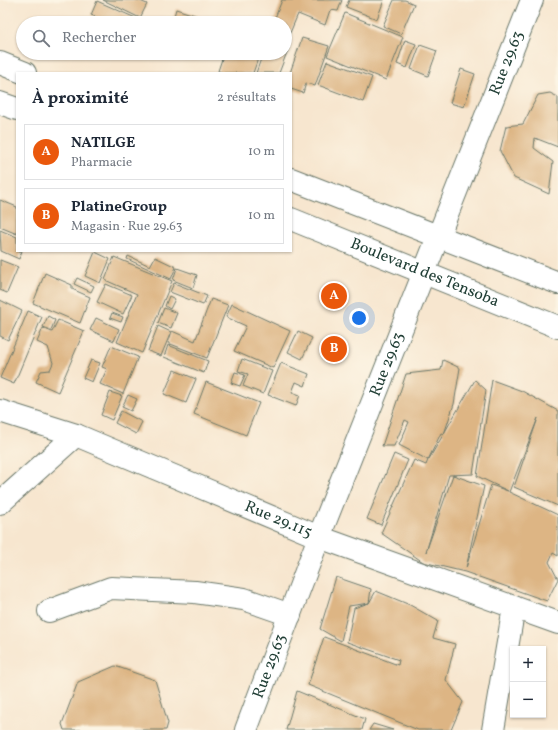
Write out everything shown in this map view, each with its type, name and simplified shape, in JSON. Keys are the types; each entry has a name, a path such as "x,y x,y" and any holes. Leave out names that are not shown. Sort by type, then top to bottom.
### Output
{"street":[{"name":"Rue 29.63","path":"246,730 319,537 424,272 439,238 532,0"},
{"path":"0,63 22,72"},
{"path":"0,103 16,109"},
{"path":"292,179 439,238 558,283"},
{"name":"Boulevard des Tensoba","path":"292,219 558,328"},
{"name":"Rue 29.115","path":"0,411 76,436 319,537 558,623"},
{"path":"0,503 76,436"},
{"path":"49,611 111,588 195,592 244,599 290,615"},
{"path":"493,730 514,607"}],"building":[{"path":"103,0 138,0 147,4 141,16 136,16"},
{"path":"282,0 342,0 338,11 330,10 325,25 298,14 292,28 292,16 276,16"},
{"path":"349,0 384,0 377,19 346,7"},
{"path":"394,0 405,0 414,4 401,34 383,26"},
{"path":"97,1 131,16 94,16 91,15"},
{"path":"176,9 198,16 174,16"},
{"path":"345,13 403,37 386,80 327,56"},
{"path":"302,38 329,46 315,86 306,83 303,93 292,89 292,72 290,72"},
{"path":"405,40 416,44 407,68 397,64"},
{"path":"420,45 437,51 428,76 411,69"},
{"path":"222,60 258,60 253,72 218,71"},
{"path":"261,60 284,60 279,72 256,72"},
{"path":"327,61 372,77 363,102 318,85"},
{"path":"461,69 475,74 464,107 450,103"},
{"path":"550,93 558,97 558,147 535,138 534,148 553,162 549,194 514,178 500,151 506,126 523,124 538,95"},
{"path":"0,200 16,207 16,234 0,227"},
{"path":"0,230 16,237 16,252 22,252 19,259 1,251"},
{"path":"95,252 110,259 100,283 85,276"},
{"path":"128,256 150,266 155,257 176,267 171,279 127,259"},
{"path":"114,257 172,281 142,353 117,342 137,294 105,280"},
{"path":"0,260 18,267 7,293 0,290"},
{"path":"177,268 197,275 193,288 173,280"},
{"path":"45,273 72,285 72,289 90,297 80,323 33,303"},
{"path":"77,278 94,286 91,292 74,284"},
{"path":"174,283 207,296 203,305 170,292"},
{"path":"106,284 132,295 123,314 97,302"},
{"path":"169,296 175,299 170,309 165,306"},
{"path":"211,299 228,305 207,358 168,343 172,331 195,341"},
{"path":"0,300 22,311 8,340 0,336"},
{"path":"232,304 290,331 273,368 234,351 246,326 226,317"},
{"path":"164,308 177,313 171,328 158,323"},
{"path":"28,311 42,317 14,384 0,378"},
{"path":"112,313 123,317 121,322 110,318"},
{"path":"48,316 55,320 51,330 43,327"},
{"path":"96,318 119,329 114,341 90,330"},
{"path":"58,320 84,331 58,392 36,382 41,371 50,370 53,363 48,347 37,342 43,328 52,332"},
{"path":"158,326 171,332 161,356 148,351"},
{"path":"298,331 312,338 302,359 288,352"},
{"path":"168,345 208,361 204,373 164,357"},
{"path":"111,346 138,357 123,394 100,384 107,369 102,367"},
{"path":"242,359 272,371 263,394 243,386 248,374 238,371"},
{"path":"91,360 100,363 92,382 83,378"},
{"path":"443,360 460,368 454,404 445,432 475,380 486,390 473,474 449,475 426,552 453,475 484,486 466,568 491,485 508,491 477,476 492,380 522,391 558,411 558,506 514,487 538,418 509,492 558,515 558,556 553,553 549,562 558,579 547,601 465,572 423,562 381,533 414,460 426,465 428,460 399,445 409,422 405,420 394,446 382,446 406,374 441,370","holes":["441,433 444,434 429,459 428,460"]},
{"path":"281,363 309,374 305,386 296,382 292,392 300,395 296,406 268,395"},
{"path":"174,370 196,379 186,403 164,394"},
{"path":"235,372 245,375 240,386 231,383"},
{"path":"206,382 259,403 246,435 194,414"},
{"path":"110,392 122,396 112,420 101,415"},
{"path":"128,395 137,399 131,411 122,407"},
{"path":"121,411 142,422 136,434 115,423"},
{"path":"394,454 408,460 381,525 367,519"},
{"path":"336,577 371,589 369,603 349,606 341,641 320,629"},
{"path":"376,591 410,605 438,621 433,638 455,644 446,680 463,702 451,730 418,730 308,685 324,637 398,665 399,660 347,642 354,608 369,603"},
{"path":"115,666 155,680 168,723 166,730 64,730 62,724 78,682"},
{"path":"297,691 365,719 362,730 286,730"},
{"path":"373,724 393,730 369,730"}],"place":[{"name":"NATILGE","path":"334,296"},
{"name":"PlatineGroup","path":"334,349"}]}
